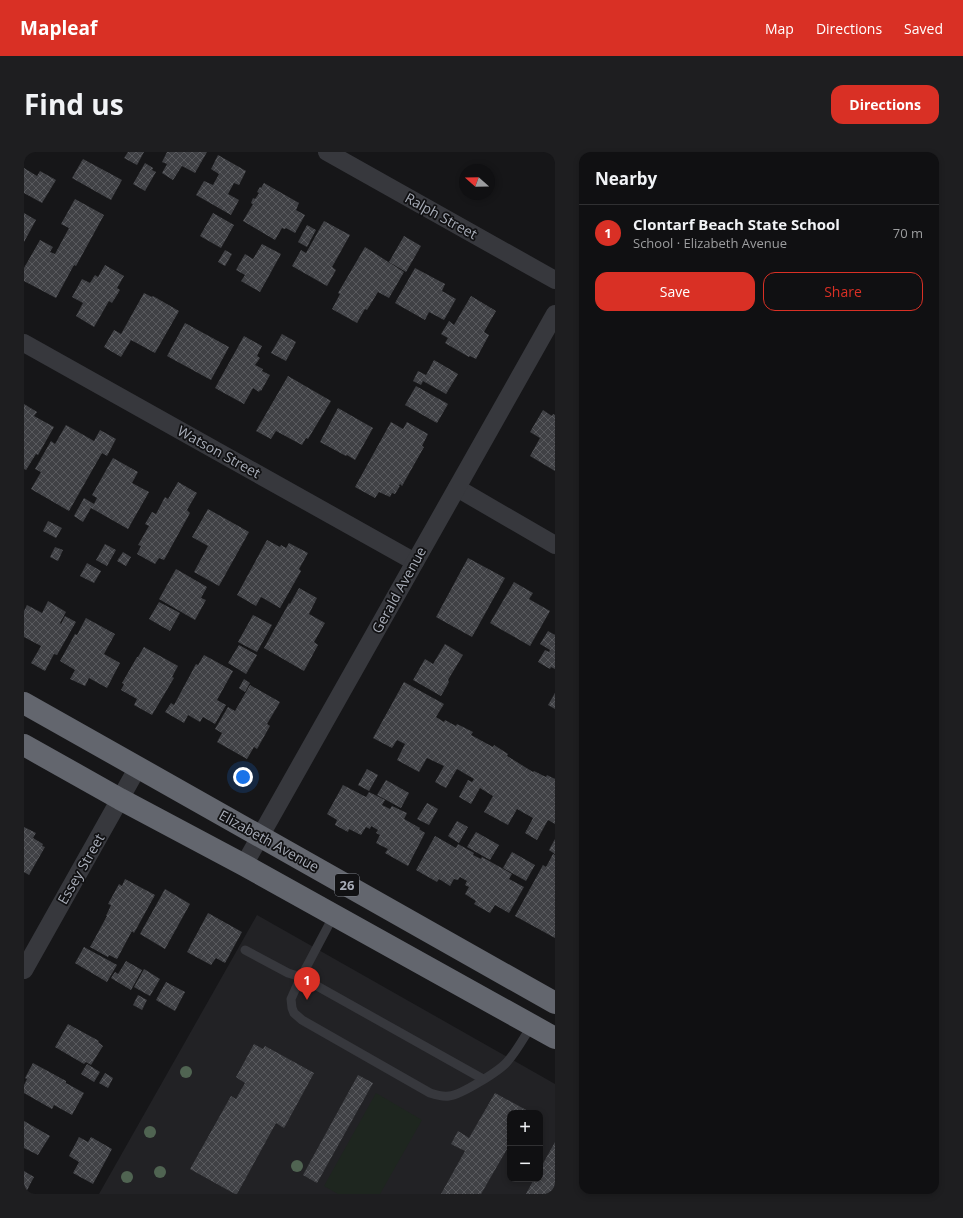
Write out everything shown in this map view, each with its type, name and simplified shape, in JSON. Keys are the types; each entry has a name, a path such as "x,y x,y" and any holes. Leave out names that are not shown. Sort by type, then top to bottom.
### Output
{"highway":[{"name":"Elizabeth Avenue","path":"24,703 555,1003"},
{"name":"26","path":"24,745 120,799 244,865 555,1038"}],"street":[{"name":"Ralph Street","path":"327,152 555,280"},
{"name":"Gerald Avenue","path":"244,865 555,314"},
{"name":"Watson Street","path":"24,343 415,562"},
{"path":"457,488 555,545"},
{"name":"Essey Street","path":"24,970 138,767"}],"lane":[{"path":"334,915 291,998 292,1008 297,1017 424,1089 437,1095 449,1096 456,1094 483,1079 502,1067 508,1061 532,1025"},
{"path":"245,950 288,973 301,977 483,1079"}],"shaded area":[{"path":"257,915 555,1084 555,1194 99,1194"},
{"path":"376,1093 422,1120 380,1194 338,1194 324,1186"}],"building":[{"path":"128,152 144,152 137,165 124,158"},
{"path":"167,152 207,152 195,173 182,166 173,180 162,173 167,164 162,162"},
{"path":"218,155 246,171 239,185 234,183 228,194 239,200 231,215 196,195 204,181 213,185 219,174 211,169"},
{"path":"83,159 122,180 111,200 72,178"},
{"path":"145,163 156,172 145,191 133,184"},
{"path":"24,168 37,176 40,171 56,180 42,203 24,193"},
{"path":"264,183 299,203 296,210 305,215 295,233 286,228 282,228 275,240 243,221 253,204 251,203 253,198 255,199 259,193 257,192"},
{"path":"75,199 104,215 76,266 74,265 56,298 24,281 24,268 40,240 53,247 50,252 55,254 69,228 61,224"},
{"path":"24,213 36,220 24,242"},
{"path":"213,213 234,225 221,248 200,236"},
{"path":"324,221 350,235 332,267 336,270 327,286 292,266 301,250 306,253"},
{"path":"307,225 316,230 307,247 298,242"},
{"path":"404,236 421,246 406,272 389,262"},
{"path":"262,244 281,254 260,292 241,281 245,275 236,270 245,254 253,259"},
{"path":"365,247 404,272 389,298 378,292 367,310 365,309 357,323 332,309 340,294 338,293"},
{"path":"225,250 232,254 225,266 218,262"},
{"path":"105,265 124,276 117,288 120,290 112,303 109,301 94,327 76,316 83,303 72,297 82,279 90,283 95,275 98,277"},
{"path":"415,268 445,284 442,291 456,299 444,320 429,312 425,320 395,303"},
{"path":"144,293 152,297 153,296 179,311 155,353 131,340 121,357 104,347 114,330 121,334"},
{"path":"471,296 496,311 484,332 489,335 476,359 470,356 469,357 445,343 448,338 441,334 449,321 454,325"},
{"path":"185,323 229,347 211,380 167,356"},
{"path":"282,334 296,342 286,361 271,353"},
{"path":"244,336 262,346 257,356 260,358 255,365 270,375 261,391 260,390 259,392 253,388 244,404 215,388"},
{"path":"434,360 458,374 446,394 423,381 421,385 413,381 418,371 426,375"},
{"path":"288,376 331,401 308,439 306,438 302,445 276,431 271,439 256,431"},
{"path":"416,386 448,404 437,423 405,405"},
{"path":"24,404 37,412 34,416 54,427 38,455 36,454 26,470 24,469"},
{"path":"338,408 373,428 355,460 320,442"},
{"path":"543,410 552,416 553,414 555,415 555,471 530,456 540,438 530,432"},
{"path":"391,422 403,429 407,422 428,434 422,446 424,447 402,486 400,484 395,494 392,493 390,497 379,492 375,498 355,487"},
{"path":"66,425 94,441 100,430 116,439 107,456 102,453 69,511 31,489 41,472 35,469 51,441 55,444"},
{"path":"113,458 138,472 132,483 149,492 128,529 91,508 83,522 74,516 84,498 94,504 97,498 92,495"},
{"path":"178,482 197,493 187,510 190,513 164,560 159,558 155,564 137,554 141,546 138,545 149,526 145,524 152,512 156,514 165,497 168,499"},
{"path":"208,509 249,532 219,586 194,572 208,546 192,537"},
{"path":"48,521 62,528 56,538 43,531"},
{"path":"267,540 280,547 281,545 286,548 289,543 308,553 299,569 301,571 280,608 261,597 256,606 237,595"},
{"path":"105,544 116,550 107,566 96,560"},
{"path":"55,547 63,550 58,561 50,557"},
{"path":"123,552 131,557 126,566 117,561"},
{"path":"468,558 505,578 472,637 436,617"},
{"path":"87,563 101,571 94,583 80,576"},
{"path":"176,569 207,587 201,598 206,600 195,620 159,599"},
{"path":"514,582 533,593 529,599 550,611 530,646 490,623"},
{"path":"299,588 317,598 309,614 325,623 314,642 318,645 304,671 264,648"},
{"path":"48,601 66,612 60,623 61,624 65,616 76,622 57,655 54,654 45,671 31,663 41,646 24,637 24,611 27,605 42,613"},
{"path":"159,602 180,613 170,631 149,619"},
{"path":"253,615 272,625 257,652 238,642"},
{"path":"86,618 115,634 104,654 120,663 107,688 89,678 85,686 70,679 75,670 60,661"},
{"path":"548,631 555,635 555,669 551,667 550,669 538,662 545,650 549,652 550,650 540,644"},
{"path":"445,644 463,655 448,680 449,682 441,696 413,680 425,659 433,664"},
{"path":"239,645 257,655 246,674 228,663"},
{"path":"144,647 178,666 172,677 174,678 152,715 134,705 137,699 121,690 124,684 122,683"},
{"path":"204,655 233,671 217,700 226,705 215,724 203,717 200,722 188,715 184,723 165,712 171,703 174,705 196,664 198,665"},
{"path":"244,679 250,683 245,692 239,688"},
{"path":"404,682 444,704 436,717 444,722 445,720 456,726 457,724 473,732 471,735 493,747 494,745 508,754 507,756 533,772 534,771 546,777 547,775 555,779 555,824 548,820 537,840 525,833 533,818 517,809 508,825 484,812 493,796 480,788 471,804 459,797 468,780 472,782 474,779 457,769 446,788 435,782 444,766 427,758 419,772 397,760 405,744 397,740 392,748 373,738"},
{"path":"250,685 280,702 267,724 270,726 257,749 254,747 247,759 217,742 222,733 215,729 228,707 235,711"},
{"path":"555,693 555,709 548,705"},
{"path":"367,769 378,775 369,791 358,785"},
{"path":"386,780 409,793 401,808 377,795"},
{"path":"343,785 366,797 369,792 385,800 382,805 390,809 392,806 407,813 404,819 420,828 419,829 425,833 408,866 385,853 388,849 376,843 380,835 376,833 378,830 371,826 370,829 366,827 361,835 349,829 348,832 335,825 337,820 327,814"},
{"path":"427,803 438,809 429,825 417,819"},
{"path":"457,821 468,827 459,843 448,836"},
{"path":"24,827 36,833 33,838 45,847 29,875 24,872"},
{"path":"476,832 499,845 490,860 467,847"},
{"path":"435,836 456,848 458,844 474,853 473,855 481,859 482,857 512,874 509,879 524,887 509,913 495,905 490,913 474,904 476,901 465,894 469,887 465,885 467,881 460,877 458,880 454,879 450,886 439,879 437,882 416,870"},
{"path":"555,839 555,854 549,850"},
{"path":"512,852 535,865 526,881 503,868"},
{"path":"553,854 555,855 555,938 515,916 543,865 546,867"},
{"path":"125,879 155,895 134,933 132,931 117,959 109,955 108,957 90,947 107,916 111,905 108,904 119,884 122,886"},
{"path":"165,889 190,904 165,949 140,934"},
{"path":"208,913 242,932 225,963 216,958 211,965 187,952"},
{"path":"84,947 117,965 107,982 75,963"},
{"path":"126,961 142,970 131,990 111,978 115,972 118,974"},
{"path":"144,969 160,979 150,996 134,987"},
{"path":"166,982 185,992 175,1011 156,1000"},
{"path":"138,995 147,1000 142,1010 133,1005"},
{"path":"68,1024 99,1041 98,1042 103,1046 91,1065 86,1062 84,1064 55,1047"},
{"path":"254,1044 263,1049 265,1046 314,1073 284,1128 276,1123 237,1194 235,1194 190,1169 231,1096 236,1099 245,1083 236,1077"},
{"path":"33,1063 66,1081 66,1083 84,1093 72,1115 54,1105 52,1109 24,1093 24,1085 27,1079 25,1078"},
{"path":"87,1064 100,1072 94,1082 81,1074"},
{"path":"105,1073 113,1078 108,1088 99,1083"},
{"path":"358,1075 373,1083 317,1183 303,1175"},
{"path":"495,1093 526,1110 507,1110 507,1149 481,1194 441,1194 465,1151 451,1144 458,1131 469,1138"},
{"path":"24,1121 50,1136 38,1155 24,1148"},
{"path":"79,1137 88,1142 91,1137 112,1149 93,1184 73,1173 79,1162 69,1156"},
{"path":"555,1142 555,1194 526,1194 532,1182 543,1182 543,1164"},
{"path":"24,1171 34,1177 25,1194 24,1194"}],"place":[{"name":"Clontarf Beach State School","path":"307,1000"}]}
